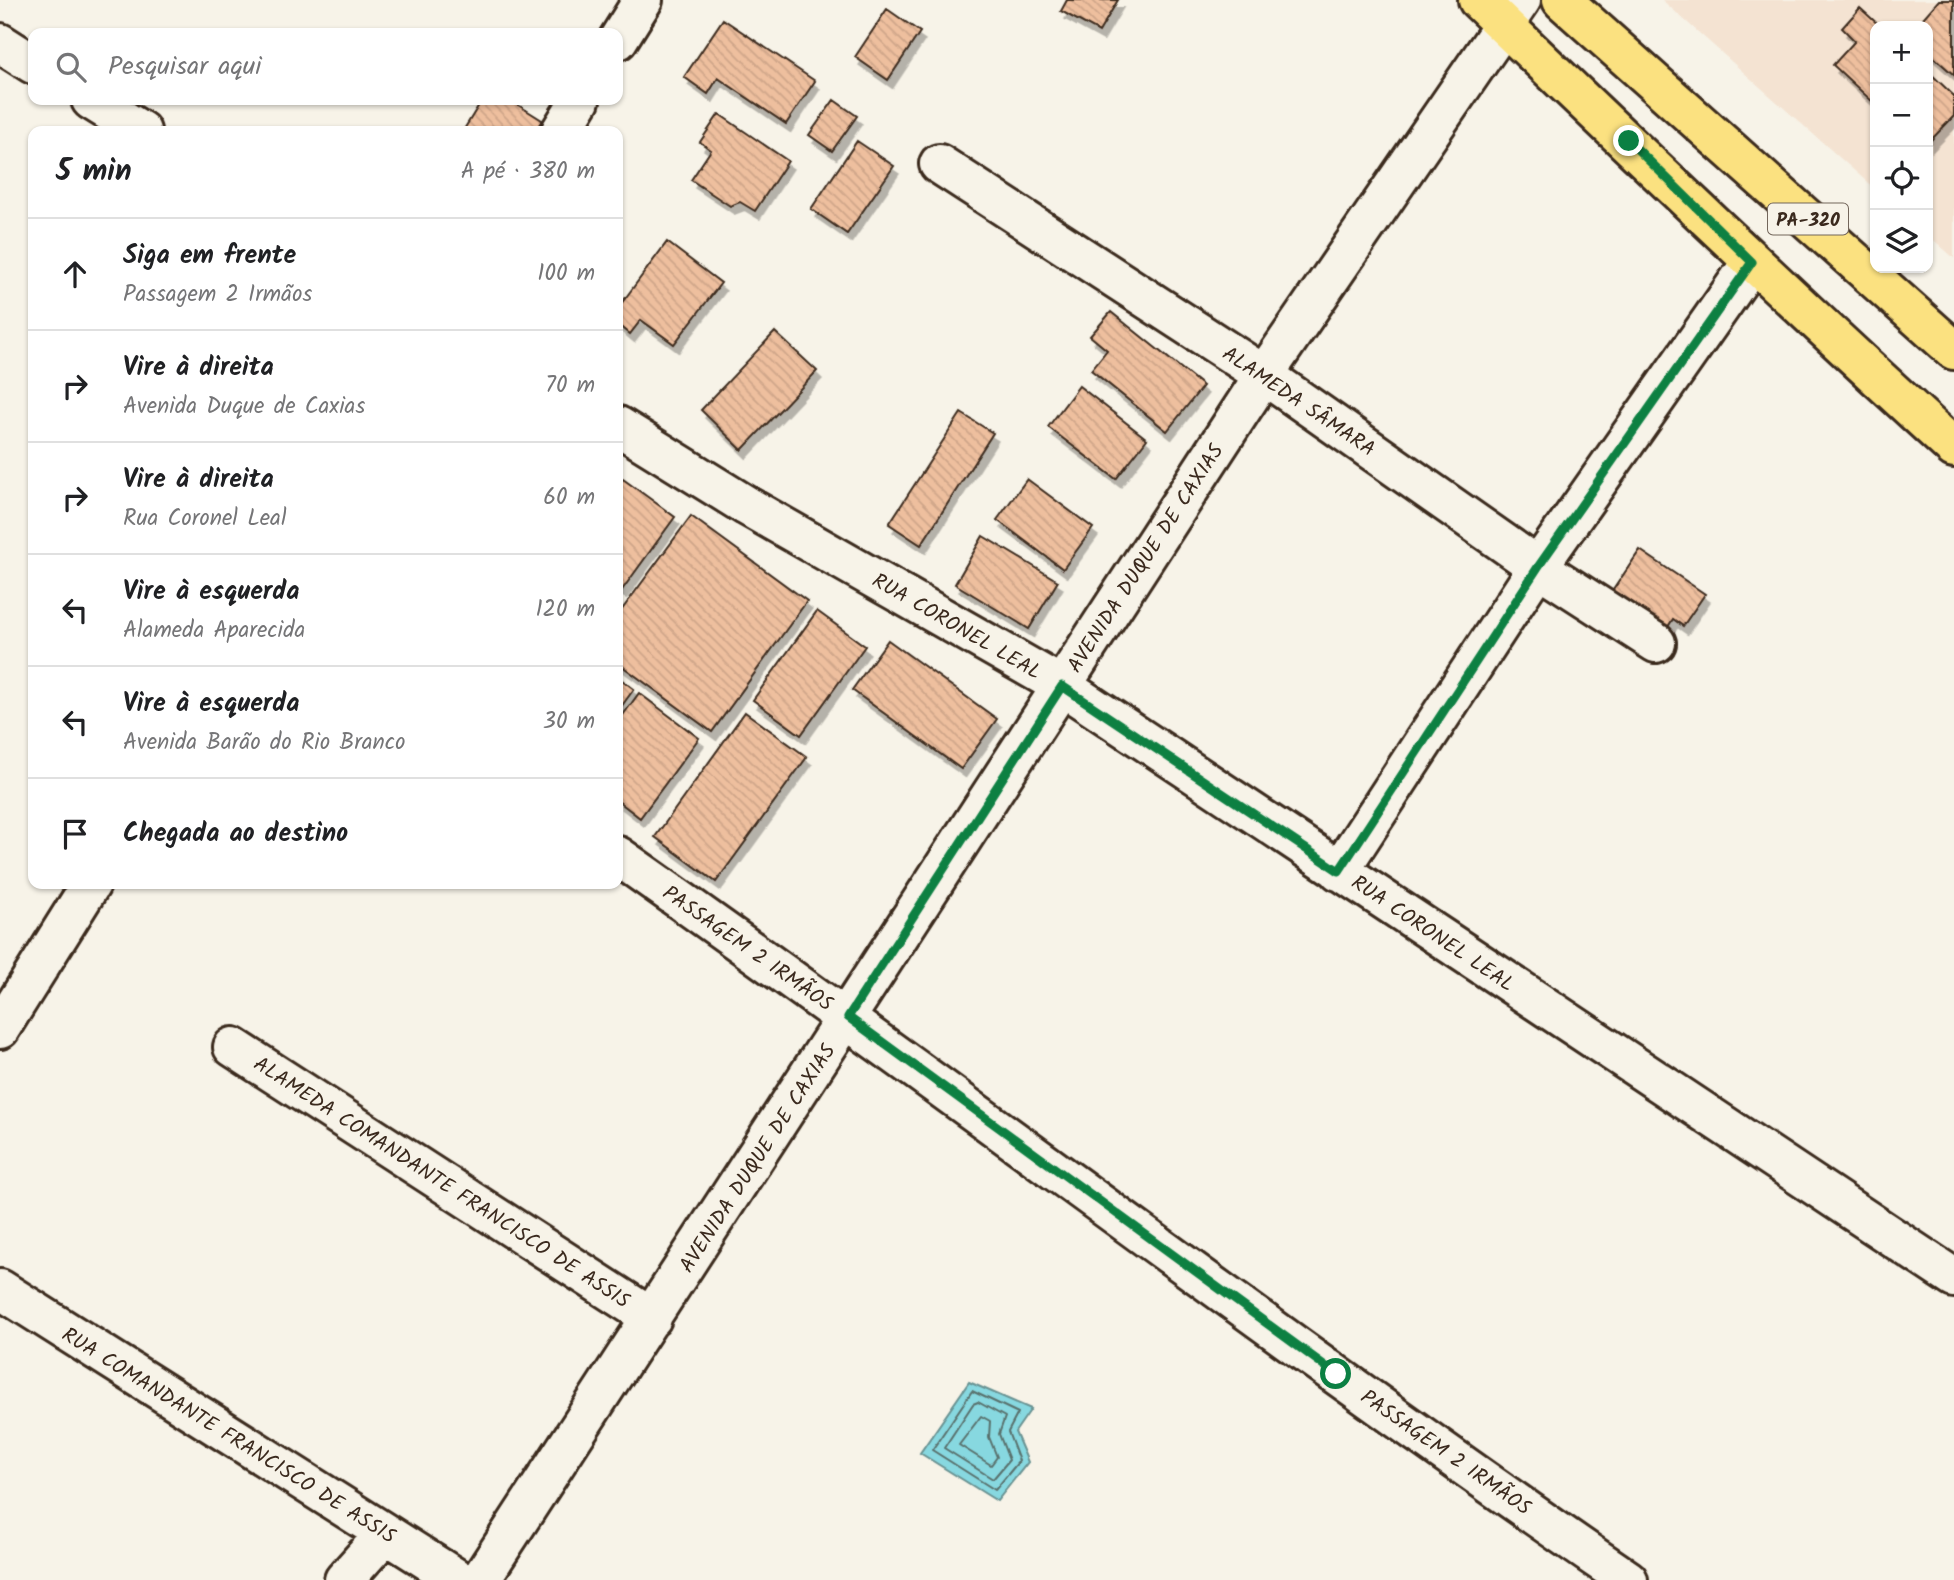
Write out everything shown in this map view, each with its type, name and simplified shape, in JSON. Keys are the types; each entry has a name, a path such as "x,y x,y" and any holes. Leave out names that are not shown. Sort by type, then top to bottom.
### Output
{"main road":[{"name":"PA-320","path":"1562,0 1954,350"},
{"name":"PA-320","path":"1501,9 1752,262 1954,448"}],"street":[{"path":"623,32 643,0"},
{"name":"AVENIDA DUQUE DE CAXIAS","path":"480,1580 1501,9"},
{"path":"0,43 28,61"},
{"path":"99,105 133,126"},
{"path":"564,126 577,105"},
{"name":"ALAMEDA SÂMARA","path":"939,164 1264,375 1538,567 1656,643"},
{"path":"1339,871 1538,567 1752,262"},
{"name":"RUA CORONEL LEAL","path":"623,429 747,506 1062,686 1954,1278"},
{"name":"PASSAGEM 2 IRMÃOS","path":"623,860 848,1017 1336,1374 1628,1580"},
{"path":"0,1030 88,889"},
{"name":"ALAMEDA COMANDANTE FRANCISCO DE ASSIS","path":"233,1047 652,1318"},
{"name":"RUA COMANDANTE FRANCISCO DE ASSIS","path":"0,1289 458,1580"},
{"path":"344,1580 386,1534"}],"shaded area":[{"path":"1662,0 1954,0 1954,258 1933,239 1933,21 1870,21 1870,185"}],"water":[{"path":"969,1382 1031,1409 1015,1432 1028,1462 997,1501 920,1453"}],"building":[{"path":"1067,0 1118,0 1099,32 1061,11"},
{"path":"1939,0 1954,0 1954,75 1933,56 1933,21 1920,21"},
{"path":"1860,8 1874,21 1870,21 1870,99 1833,65 1855,41 1842,28"},
{"path":"887,9 920,32 888,80 855,57"},
{"path":"723,19 815,81 786,124 718,78 708,94 684,77"},
{"path":"1933,76 1954,96 1954,116 1933,138"},
{"path":"834,100 857,116 832,151 809,135"},
{"path":"479,105 518,105 542,120 538,126 466,126"},
{"path":"719,114 788,161 755,211 740,202 730,206 691,180 711,150 700,142"},
{"path":"857,141 894,166 847,234 811,209"},
{"path":"667,242 721,283 674,344 641,320 630,334 623,328 623,301"},
{"path":"1111,312 1203,386 1167,431 1091,370 1107,350 1090,336"},
{"path":"775,332 817,371 742,450 701,410"},
{"path":"1079,386 1147,439 1116,479 1048,427"},
{"path":"961,413 993,433 921,545 889,524"},
{"path":"623,479 675,517 623,589"},
{"path":"1027,479 1093,528 1063,569 997,520"},
{"path":"691,516 807,601 712,732 623,667 623,608"},
{"path":"983,536 1058,581 1029,629 955,584"},
{"path":"1640,550 1705,594 1683,626 1673,619 1664,633 1609,596"},
{"path":"817,611 865,646 801,735 753,700"},
{"path":"888,640 997,719 961,769 852,690"},
{"path":"623,681 634,689 623,704"},
{"path":"639,693 699,738 640,818 623,805 623,715"},
{"path":"745,712 807,757 716,882 655,837"}],"route":[{"path":"1336,1374 848,1017 1062,686 1339,871 1538,567 1752,262 1629,141"}]}
